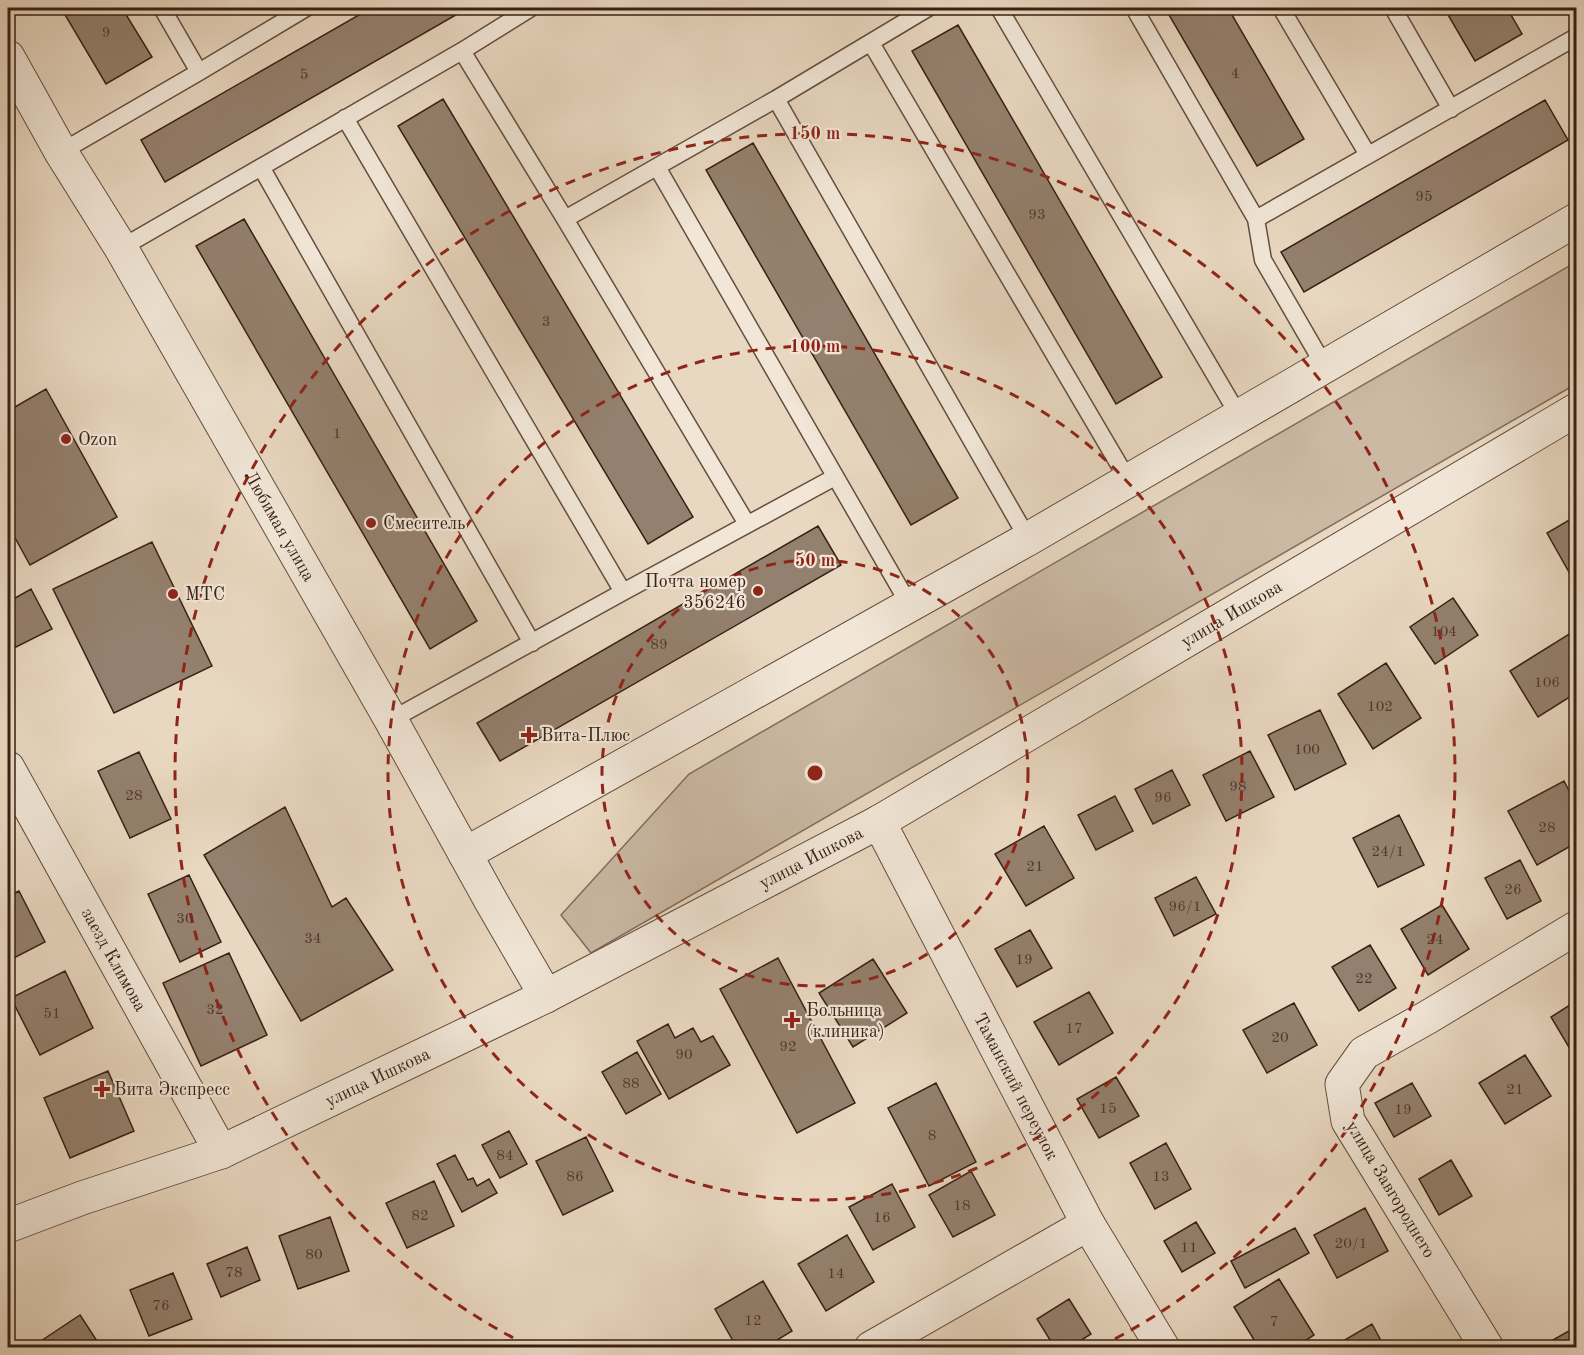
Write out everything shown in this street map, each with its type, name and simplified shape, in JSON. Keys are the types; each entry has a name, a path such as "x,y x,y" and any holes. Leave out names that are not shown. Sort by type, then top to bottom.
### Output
{"street":[{"name":"Любимая улица","path":"8,57 61,152 121,248 546,996"},
{"path":"465,854 1028,539 1576,220"},
{"name":"улица Ишкова","path":"8,1226 82,1198 220,1152 546,996 879,822 1576,410"},
{"name":"заезд Климова","path":"8,768 220,1152"},
{"name":"Таманский переулок","path":"879,822 1088,1224 1163,1347"},
{"name":"улица Завгороднего","path":"1487,1347 1347,1121 1342,1084 1364,1053 1576,928"},
{"path":"871,1347 1088,1224"}],"lane":[{"path":"162,8 199,72"},
{"path":"61,152 199,72 280,14 306,8"},
{"path":"121,248 462,51 531,8"},
{"path":"565,219 776,99 928,8"},
{"path":"999,8 1239,416"},
{"path":"1134,8 1256,219 1263,260 1325,366"},
{"path":"1281,8 1368,155"},
{"path":"1393,8 1450,109"},
{"path":"1256,219 1576,37"},
{"path":"871,43 1128,480"},
{"path":"462,51 747,524"},
{"path":"776,99 1028,539"},
{"path":"345,118 623,592"},
{"path":"261,167 532,644"},
{"path":"657,167 910,606"},
{"path":"391,720 835,477"}],"shaded area":[{"path":"1576,262 1576,384 591,953 561,915 689,774"}],"building":[{"path":"61,8 122,8 152,57 106,84"},
{"path":"371,8 468,8 165,182 141,140"},
{"path":"1165,8 1228,8 1304,139 1257,166"},
{"path":"1444,8 1507,8 1522,34 1475,61"},
{"path":"958,25 1162,377 1116,404 912,51"},
{"path":"443,99 693,517 648,544 398,126"},
{"path":"1545,100 1568,140 1304,292 1281,252"},
{"path":"753,143 958,498 911,525 706,170"},
{"path":"244,219 477,621 430,649 196,246"},
{"path":"46,389 117,517 30,565 8,525 8,411"},
{"path":"1576,516 1576,580 1574,581 1547,533"},
{"path":"818,526 841,565 500,761 477,723"},
{"path":"152,542 212,666 114,713 53,589"},
{"path":"31,589 52,629 16,647 8,632 8,602"},
{"path":"1453,598 1478,635 1435,664 1410,627"},
{"path":"1574,631 1576,636 1576,693 1538,717 1510,671"},
{"path":"1386,663 1421,718 1373,749 1338,694"},
{"path":"1320,710 1346,764 1295,790 1268,735"},
{"path":"1250,751 1274,797 1226,821 1203,775"},
{"path":"139,752 171,819 130,838 98,771"},
{"path":"1172,770 1190,805 1153,824 1135,789"},
{"path":"1564,781 1576,804 1576,843 1537,865 1508,811"},
{"path":"1115,796 1133,831 1096,850 1078,815"},
{"path":"285,807 332,907 346,898 393,970 301,1021 204,855"},
{"path":"1399,815 1424,865 1378,887 1353,838"},
{"path":"1044,826 1074,878 1026,906 995,854"},
{"path":"1520,860 1541,901 1507,919 1485,878"},
{"path":"189,875 221,942 180,962 148,894"},
{"path":"1196,877 1216,914 1174,936 1155,898"},
{"path":"19,891 45,942 8,961 8,896"},
{"path":"1442,905 1469,949 1428,975 1401,929"},
{"path":"1030,930 1052,968 1017,987 995,949"},
{"path":"1370,945 1396,988 1359,1011 1332,967"},
{"path":"229,953 267,1035 201,1066 163,983"},
{"path":"778,958 855,1103 797,1133 720,989"},
{"path":"873,959 907,1013 853,1047 819,993"},
{"path":"65,971 93,1028 40,1055 11,998"},
{"path":"1089,992 1113,1033 1059,1065 1034,1022"},
{"path":"1576,1001 1576,1045 1570,1049 1551,1017"},
{"path":"1294,1003 1317,1045 1267,1073 1243,1030"},
{"path":"668,1024 675,1038 693,1028 701,1042 713,1036 730,1065 669,1099 637,1041"},
{"path":"637,1052 661,1094 626,1114 602,1072"},
{"path":"1525,1055 1551,1096 1505,1124 1479,1083"},
{"path":"108,1071 134,1131 70,1158 44,1098"},
{"path":"1116,1077 1139,1116 1099,1138 1077,1099"},
{"path":"936,1083 976,1162 929,1186 888,1108"},
{"path":"1412,1083 1431,1116 1394,1137 1375,1103"},
{"path":"509,1131 527,1164 500,1178 482,1145"},
{"path":"586,1137 613,1191 563,1215 536,1161"},
{"path":"1166,1143 1191,1189 1155,1209 1130,1163"},
{"path":"455,1155 468,1180 473,1178 477,1186 489,1179 497,1193 462,1212 437,1164"},
{"path":"1451,1160 1472,1196 1439,1215 1419,1179"},
{"path":"971,1171 995,1215 953,1237 929,1195"},
{"path":"434,1181 454,1226 407,1248 386,1203"},
{"path":"892,1184 915,1227 873,1250 849,1207"},
{"path":"1365,1208 1388,1251 1337,1278 1314,1235"},
{"path":"330,1217 349,1271 298,1289 279,1236"},
{"path":"1196,1222 1215,1253 1182,1272 1164,1241"},
{"path":"1295,1228 1309,1253 1245,1288 1231,1261"},
{"path":"847,1235 874,1282 826,1311 798,1264"},
{"path":"247,1247 260,1280 221,1297 207,1264"},
{"path":"173,1273 192,1319 149,1336 130,1290"},
{"path":"1279,1279 1314,1335 1294,1348 1259,1348 1234,1307"},
{"path":"763,1281 792,1331 764,1348 737,1348 715,1309"},
{"path":"1069,1299 1091,1334 1069,1348 1055,1348 1037,1319"},
{"path":"80,1315 99,1344 94,1348 41,1348 38,1343"},
{"path":"1372,1324 1385,1348 1331,1348"},
{"path":"1576,1327 1576,1348 1543,1348 1542,1346"}],"place":[{"name":"Ozon","path":"66,439"},
{"name":"Смеситель","path":"371,523"},
{"name":"Почта номер 356246","path":"758,591"},
{"name":"МТС","path":"173,594"},
{"name":"Вита-Плюс","path":"529,735"},
{"name":"Больница (клиника)","path":"792,1020"},
{"name":"Вита Экспресс","path":"102,1089"}]}
